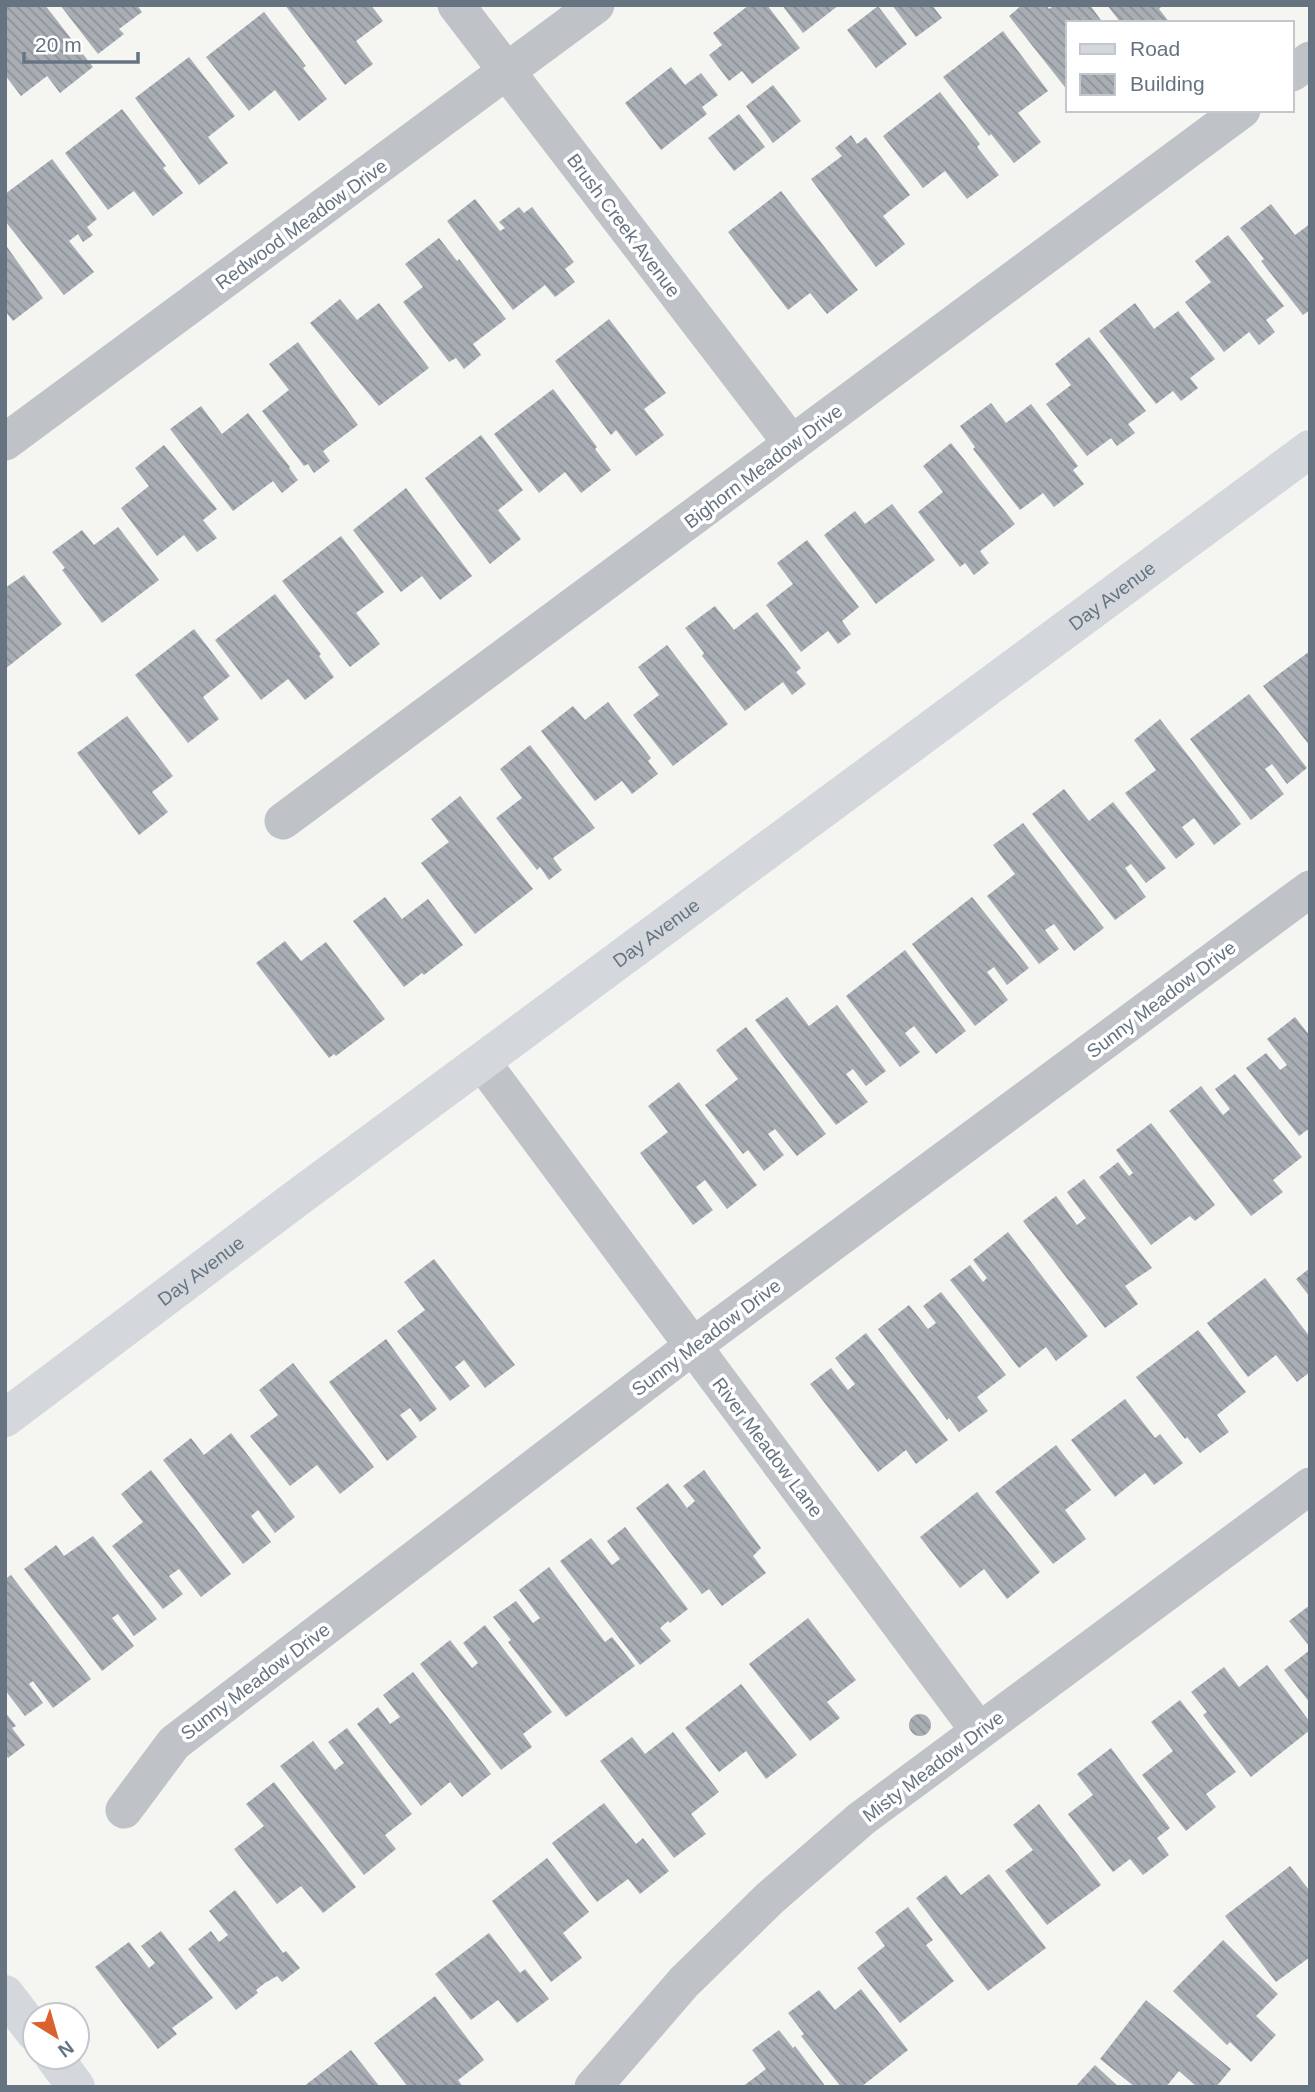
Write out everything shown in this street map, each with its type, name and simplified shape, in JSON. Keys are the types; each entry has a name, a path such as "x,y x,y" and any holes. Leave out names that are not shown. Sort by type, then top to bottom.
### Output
{"street":[{"name":"Brush Creek Avenue","path":"456,5 792,444"},
{"name":"Redwood Meadow Drive","path":"5,442 596,5"},
{"path":"1294,72 1310,60"},
{"name":"Bighorn Meadow Drive","path":"283,821 1239,112"},
{"name":"Day Avenue","path":"5,1418 297,1198 1310,449"},
{"name":"Sunny Meadow Drive","path":"124,1810 174,1743 693,1346 1310,889"},
{"name":"River Meadow Lane","path":"482,1062 978,1731"},
{"name":"Misty Meadow Drive","path":"593,2087 684,1982 770,1898 861,1819 1310,1486"},
{"path":"5,1994 21,2015"},
{"path":"64,2071 76,2087"}],"building":[{"path":"5,5 45,5 93,67 60,93 47,76 21,96 5,75"},
{"path":"60,5 137,5 142,12 119,29 124,34 98,54"},
{"path":"285,5 371,5 383,21 356,41 373,64 345,85"},
{"path":"749,5 767,5 800,48 752,84 742,71 729,81 709,55 722,45 713,33"},
{"path":"782,5 839,5 803,33"},
{"path":"892,5 932,5 942,18 916,37"},
{"path":"1022,5 1046,5 1049,9 1055,5 1090,5 1102,21 1066,21 1066,88 1009,16"},
{"path":"1107,5 1163,5 1159,9 1168,21 1119,21"},
{"path":"878,6 907,44 876,68 847,30"},
{"path":"264,12 306,66 303,68 327,99 299,121 275,90 249,111 206,57"},
{"path":"1003,31 1048,91 1018,113 1041,142 1014,163 943,77"},
{"path":"189,57 235,116 208,137 228,163 199,185 135,98"},
{"path":"671,67 685,85 701,73 718,95 702,107 707,114 661,150 625,103"},
{"path":"773,85 801,121 773,143 746,106"},
{"path":"940,92 980,144 977,147 999,175 967,199 945,171 923,188 883,136"},
{"path":"122,109 166,166 163,168 183,193 153,216 134,191 108,210 65,153"},
{"path":"739,114 765,147 734,171 708,138"},
{"path":"851,135 857,144 866,137 910,195 883,216 905,244 876,267 811,179 842,156 835,148"},
{"path":"52,159 97,219 87,227 93,235 83,242 78,234 69,241 94,272 64,295 5,221 5,194"},
{"path":"781,191 858,290 827,314 810,293 788,310 728,232"},
{"path":"475,199 500,231 505,228 499,222 519,207 524,213 532,207 574,262 565,269 575,282 555,297 545,285 513,310 447,221"},
{"path":"1271,204 1295,235 1310,224 1310,310 1303,315 1261,261 1264,259 1240,228"},
{"path":"1228,235 1284,306 1266,320 1275,332 1259,345 1249,332 1224,352 1185,302 1211,282 1195,261"},
{"path":"439,238 506,319 473,344 481,355 464,369 456,358 449,362 403,302 423,287 405,264"},
{"path":"5,244 43,298 13,321 5,311"},
{"path":"340,299 357,320 379,303 429,368 379,406 310,323"},
{"path":"1135,303 1154,329 1178,311 1215,359 1190,378 1198,388 1181,401 1173,391 1156,404 1099,331"},
{"path":"609,319 666,393 644,409 664,435 636,456 616,430 611,435 555,361"},
{"path":"1089,337 1146,411 1128,424 1135,433 1117,446 1111,438 1087,456 1046,404 1071,385 1055,364"},
{"path":"298,342 358,425 323,451 330,461 314,473 308,464 304,466 262,411 289,390 269,364"},
{"path":"553,389 611,470 581,493 565,472 539,493 494,434"},
{"path":"991,403 1006,423 1031,404 1078,466 1073,470 1084,484 1054,507 1043,493 1020,510 973,449 975,447 960,426"},
{"path":"201,406 222,434 248,413 298,480 282,493 273,481 233,511 170,429"},
{"path":"481,435 523,490 498,510 521,539 490,564 425,478"},
{"path":"951,443 1015,524 980,551 989,563 974,575 965,563 960,567 918,512 943,492 923,466"},
{"path":"164,445 217,509 203,520 217,538 197,552 184,535 157,556 121,508 149,486 135,468"},
{"path":"406,488 472,576 440,600 422,576 401,592 353,530"},
{"path":"892,504 935,560 876,604 824,535 855,511 865,524"},
{"path":"118,527 159,580 102,623 62,570 65,568 52,552 82,530 94,545"},
{"path":"341,536 384,592 356,613 380,644 350,667 282,581"},
{"path":"807,540 859,607 842,621 851,634 838,644 828,631 801,652 766,605 793,584 777,563"},
{"path":"24,575 62,624 5,669 5,588"},
{"path":"275,594 321,654 319,656 334,677 305,700 288,679 261,700 215,640"},
{"path":"715,606 734,630 757,612 801,668 796,672 806,684 792,695 783,682 745,711 702,656 704,653 685,628"},
{"path":"194,629 230,676 203,697 219,719 188,743 135,675"},
{"path":"667,645 728,724 673,766 633,715 659,695 638,667"},
{"path":"1310,651 1310,746 1263,686"},
{"path":"1249,694 1307,768 1287,784 1272,764 1265,769 1284,794 1251,820 1190,739"},
{"path":"608,702 651,758 648,761 658,774 632,794 622,781 595,801 541,731 573,706 585,720"},
{"path":"127,716 173,776 152,792 168,812 139,835 77,753"},
{"path":"1160,719 1241,824 1214,845 1194,818 1182,827 1195,844 1176,859 1125,793 1156,770 1134,740"},
{"path":"530,745 595,828 553,858 562,870 549,880 540,867 537,870 496,818 522,798 500,769"},
{"path":"1064,789 1089,821 1113,802 1166,868 1146,883 1131,864 1125,868 1146,897 1115,920 1032,814"},
{"path":"460,796 533,889 475,934 421,863 449,842 431,819"},
{"path":"1023,823 1104,928 1074,951 1054,924 1045,930 1059,949 1039,964 987,896 1015,874 993,845"},
{"path":"385,897 402,919 428,899 463,945 404,987 353,921"},
{"path":"972,897 1029,968 1007,985 994,967 987,972 1008,1000 975,1026 912,944"},
{"path":"285,941 301,961 326,942 385,1019 336,1056 334,1054 329,1058 256,963"},
{"path":"905,950 966,1031 936,1054 914,1026 905,1033 920,1052 900,1067 846,996"},
{"path":"787,997 809,1026 837,1005 886,1071 866,1086 853,1069 846,1074 868,1102 836,1125 755,1020"},
{"path":"1295,1017 1310,1036 1310,1128 1299,1136 1246,1068 1266,1053 1280,1070 1287,1065 1267,1039"},
{"path":"746,1027 826,1134 797,1156 775,1129 768,1134 784,1155 764,1171 748,1150 743,1154 705,1105 738,1079 716,1050"},
{"path":"1235,1074 1302,1157 1273,1180 1283,1192 1251,1216 1169,1111 1201,1086 1223,1115 1230,1109 1215,1089"},
{"path":"679,1082 757,1185 727,1209 705,1180 696,1187 713,1210 693,1225 640,1153 668,1132 648,1106"},
{"path":"1151,1123 1215,1205 1195,1221 1190,1216 1151,1245 1099,1177 1118,1162 1129,1176 1133,1173 1116,1150"},
{"path":"1084,1179 1152,1268 1125,1286 1138,1304 1105,1328 1023,1221 1056,1196 1077,1225 1086,1218 1067,1192"},
{"path":"1008,1232 1088,1336 1056,1361 1046,1347 1019,1368 950,1280 970,1265 983,1282 987,1278 973,1260"},
{"path":"434,1259 515,1365 485,1388 464,1360 455,1367 470,1386 450,1401 397,1331 425,1310 404,1282"},
{"path":"1310,1268 1310,1297 1296,1279"},
{"path":"1265,1278 1310,1337 1310,1372 1297,1382 1276,1355 1248,1377 1207,1323"},
{"path":"941,1292 1006,1375 977,1397 988,1411 959,1432 878,1329 909,1305 928,1329 936,1323 923,1306"},
{"path":"1198,1330 1246,1392 1217,1415 1229,1432 1200,1453 1187,1437 1185,1439 1136,1377"},
{"path":"866,1333 948,1440 916,1464 906,1450 878,1472 810,1384 831,1368 848,1390 855,1384 835,1358"},
{"path":"386,1339 437,1409 420,1422 410,1408 400,1415 417,1437 387,1461 329,1382"},
{"path":"293,1363 374,1467 340,1494 317,1465 290,1486 250,1436 278,1415 259,1390"},
{"path":"1125,1399 1155,1438 1160,1434 1183,1463 1154,1485 1145,1473 1115,1497 1071,1440"},
{"path":"231,1433 295,1517 275,1533 258,1510 251,1516 271,1542 243,1564 163,1460 191,1438 204,1455"},
{"path":"1056,1445 1091,1490 1065,1510 1086,1539 1053,1564 995,1492"},
{"path":"151,1470 231,1574 201,1597 179,1569 169,1576 183,1594 163,1609 112,1546 143,1522 121,1494"},
{"path":"704,1470 761,1548 753,1556 766,1573 722,1606 709,1589 702,1594 636,1508 668,1483 687,1508 695,1501 683,1486"},
{"path":"977,1492 1040,1572 1007,1599 984,1569 960,1588 920,1537"},
{"path":"625,1527 688,1609 660,1628 671,1641 640,1665 560,1561 591,1538 612,1565 620,1559 607,1541"},
{"path":"93,1536 157,1619 134,1636 118,1614 112,1618 134,1646 102,1671 24,1569 56,1545 64,1556"},
{"path":"549,1567 605,1642 612,1637 635,1666 566,1717 508,1642 511,1640 493,1617 516,1601 533,1623 540,1618 519,1590"},
{"path":"11,1575 91,1679 53,1708 33,1681 29,1684 43,1703 25,1716 5,1690 5,1579"},
{"path":"1310,1605 1310,1647 1289,1621"},
{"path":"808,1618 856,1680 827,1702 840,1718 810,1741 749,1664"},
{"path":"485,1625 552,1712 523,1734 532,1747 501,1770 420,1664 450,1640 472,1668 478,1663 463,1643"},
{"path":"1310,1650 1310,1703 1284,1670"},
{"path":"1267,1665 1310,1722 1310,1730 1251,1777 1203,1715 1207,1712 1191,1692 1224,1667 1239,1687"},
{"path":"413,1672 491,1774 462,1797 450,1782 421,1806 357,1724 378,1707 390,1724 400,1717 383,1695"},
{"path":"741,1684 797,1755 766,1779 746,1751 719,1772 685,1728"},
{"path":"1180,1700 1236,1772 1206,1794 1216,1807 1186,1831 1142,1775 1173,1751 1151,1722"},
{"path":"5,1712 16,1726 12,1728 25,1745 8,1758 5,1754"},
{"path":"916,1714 924,1714 931,1721 931,1729 924,1736 916,1736 909,1729 909,1721"},
{"path":"347,1728 412,1814 385,1835 396,1849 364,1875 280,1766 313,1741 335,1770 344,1763 328,1742"},
{"path":"673,1732 719,1792 691,1814 706,1834 674,1858 600,1761 632,1737 645,1754"},
{"path":"1111,1748 1170,1828 1157,1838 1169,1855 1143,1875 1130,1859 1113,1872 1068,1814 1093,1795 1077,1774"},
{"path":"274,1782 356,1887 323,1913 301,1886 277,1904 234,1849 264,1826 246,1804"},
{"path":"604,1803 636,1844 643,1838 669,1871 640,1894 628,1879 597,1902 552,1843"},
{"path":"1039,1804 1101,1885 1047,1925 1005,1871 1033,1850 1013,1825"},
{"path":"547,1858 589,1912 563,1933 582,1958 551,1982 492,1901"},
{"path":"1290,1866 1310,1891 1310,1957 1276,1982 1225,1916"},
{"path":"989,1874 1046,1948 988,1991 916,1898 946,1875 961,1895"},
{"path":"235,1890 283,1953 286,1951 300,1968 282,1982 277,1976 265,1983 256,1990 258,1993 236,2010 188,1949 211,1931 219,1942 228,1935 209,1911"},
{"path":"908,1907 933,1940 926,1945 954,1981 900,2023 857,1968 885,1946 875,1932"},
{"path":"161,1931 213,1998 172,2028 177,2034 158,2049 95,1967 129,1942 149,1968 155,1963 141,1946"},
{"path":"489,1933 520,1973 525,1969 549,1999 517,2023 498,2000 471,2020 435,1974"},
{"path":"1223,1940 1278,1994 1256,2016 1276,2035 1251,2062 1230,2042 1227,2045 1173,1991"},
{"path":"861,1989 908,2050 861,2087 841,2087 801,2036 804,2034 788,2013 819,1990 835,2010"},
{"path":"435,1996 484,2060 458,2080 463,2087 408,2087 374,2043"},
{"path":"1146,2000 1231,2069 1216,2087 1197,2087 1179,2071 1166,2087 1135,2087 1100,2059"},
{"path":"779,2030 793,2048 795,2046 826,2087 742,2087 766,2069 752,2050"},
{"path":"351,2050 380,2087 303,2087"},
{"path":"1095,2065 1119,2087 1075,2087"}]}
